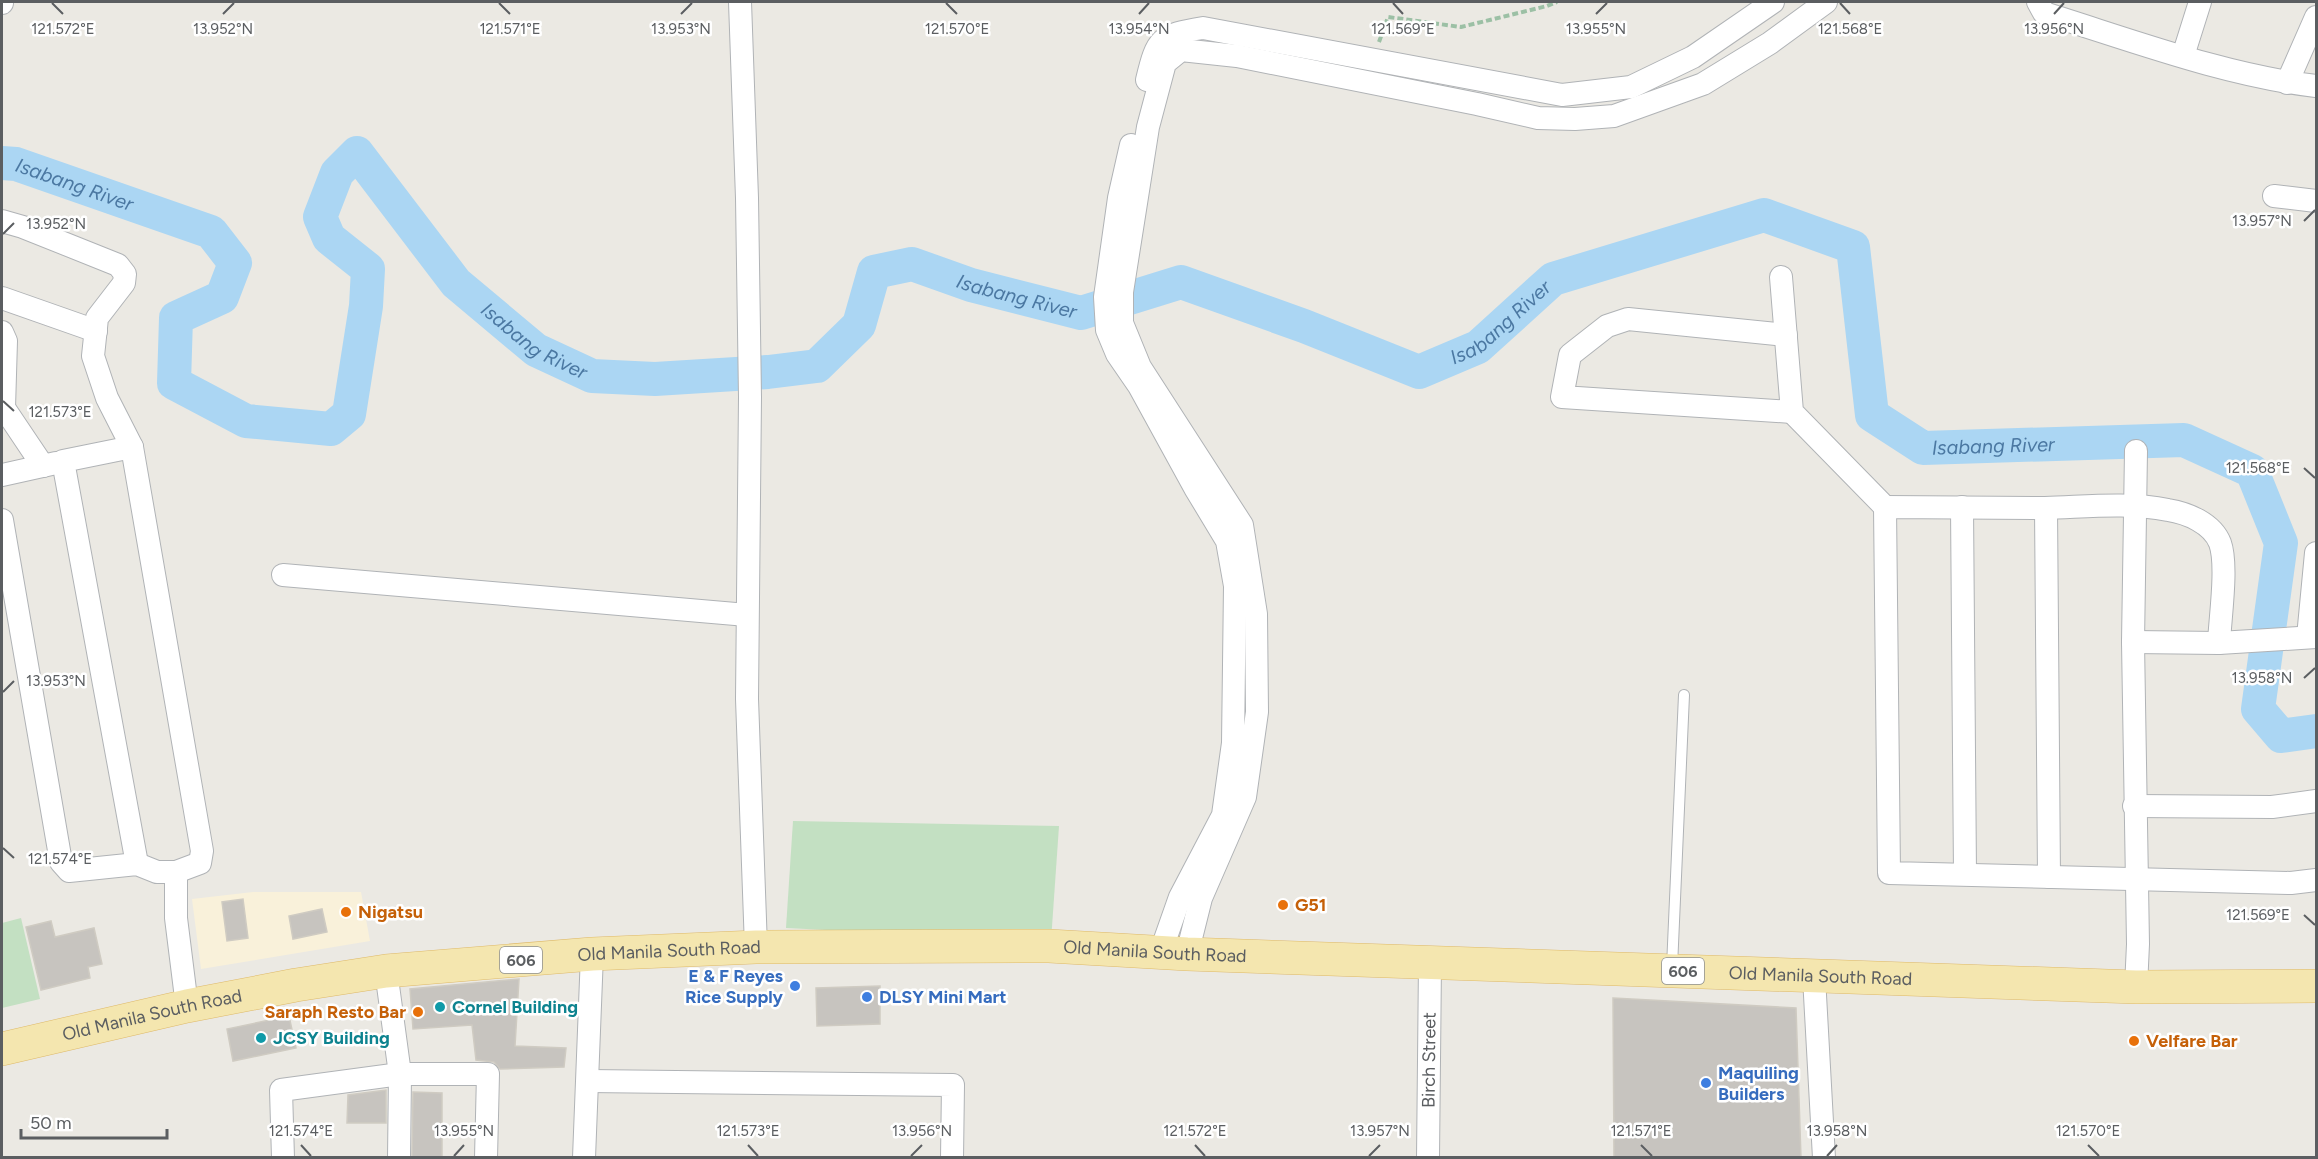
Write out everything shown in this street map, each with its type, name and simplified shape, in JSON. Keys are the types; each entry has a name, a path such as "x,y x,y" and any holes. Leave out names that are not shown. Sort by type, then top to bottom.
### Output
{"main road":[{"name":"Old Manila South Road","path":"2,1049 187,1006 386,971 592,954 756,946 1049,946 1814,977 2136,987 2316,987"}],"street":[{"path":"740,2 747,198 750,397 747,699 756,946"},
{"path":"1174,952 1201,898 1245,797 1257,712 1256,614 1242,525 1114,327 1113,294 1119,198 1154,49 1174,32 1203,27 1562,95 1631,87 1693,57 1773,2"},
{"path":"1113,294 1148,128 1165,63 1181,50 1237,56 1538,118 1575,119 1614,116 1702,84 1770,43 1826,2"},
{"path":"2038,2 2044,13 2183,56 2287,83 2316,86"},
{"path":"2183,56 2200,2"},
{"path":"2287,83 2316,17"},
{"path":"1728,33 1744,59"},
{"path":"1391,86 1399,63"},
{"path":"2274,196 2316,201"},
{"path":"2,222 23,227 118,265 125,274 124,283 97,318 93,357 107,398 132,447 201,851 200,863 176,872 157,872 137,864 69,872 61,862 2,520"},
{"path":"1781,277 1792,412 1885,507 1889,873 2291,883 2316,880"},
{"path":"2,298 96,330"},
{"path":"1786,335 1628,319 1607,326 1570,355 1562,397 1792,412"},
{"path":"2,332 6,341 3,410 53,464 137,864"},
{"path":"2,475 132,447"},
{"path":"2136,451 2133,642 2138,944 2136,987"},
{"path":"1885,507 2046,508 2135,505 2170,510 2195,518 2209,528 2219,542 2223,560 2227,642"},
{"path":"1962,507 1965,874"},
{"path":"2046,508 2049,878"},
{"path":"2133,642 2227,642 2312,637 2316,553"},
{"path":"283,575 747,615"},
{"path":"2134,806 2272,807 2316,801"},
{"path":"176,872 176,918 187,1006"},
{"path":"584,1158 592,954"},
{"name":"Birch Street","path":"1428,1158 1430,963"},
{"path":"386,971 400,1074 399,1158"},
{"path":"1814,977 1824,1158"},
{"path":"283,1158 281,1090 400,1074 488,1074 486,1158"},
{"path":"588,1081 953,1085 952,1158"}],"lane":[{"path":"1671,970 1684,695"}],"path":[{"path":"1373,58 1388,17 1461,27 1557,2"}],"shaded area":[{"path":"253,892 361,892 370,941 201,969 192,899"}],"green space":[{"path":"793,821 1059,826 1051,941 786,928"},
{"path":"21,918 40,999 2,1008 2,923"}],"building":[{"path":"243,899 248,938 227,941 222,902"},
{"path":"322,909 327,932 293,939 289,916"},
{"path":"51,921 55,937 94,928 102,964 88,967 90,978 41,990 26,927"},
{"path":"519,979 515,1046 566,1048 564,1067 500,1069 494,1062 476,1060 472,1025 413,1029 410,989"},
{"path":"880,986 880,1024 817,1026 816,988"},
{"name":"Maquiling Builders","path":"1613,998 1796,1008 1801,1158 1614,1158"},
{"name":"JCSY Building","path":"289,1016 296,1048 233,1061 227,1029"},
{"path":"386,1090 386,1123 347,1123 348,1095"},
{"path":"413,1092 442,1093 442,1158 412,1158"}],"waterway":[{"name":"Isabang River","path":"2,163 16,164 211,232 235,263 222,297 176,318 174,383 246,421 331,429 349,414 366,306 368,269 329,238 320,217 337,173 357,153 456,283 536,350 592,376 655,379 768,372 817,366 859,325 874,272 912,264 971,285 1081,313 1181,282 1304,326 1419,372 1478,347 1553,279 1764,215 1853,247 1872,415 1923,448 2184,440 2252,471 2281,543 2258,709 2281,736 2316,731"}],"place":[{"name":"G51","path":"1283,905"},
{"name":"Nigatsu","path":"346,912"},
{"name":"E & F Reyes Rice Supply","path":"795,986"},
{"name":"DLSY Mini Mart","path":"867,997"},
{"name":"Cornel Building","path":"440,1007"},
{"name":"Saraph Resto Bar","path":"418,1012"},
{"name":"JCSY Building","path":"261,1038"},
{"name":"Velfare Bar","path":"2134,1041"},
{"name":"Maquiling Builders","path":"1706,1083"}]}
